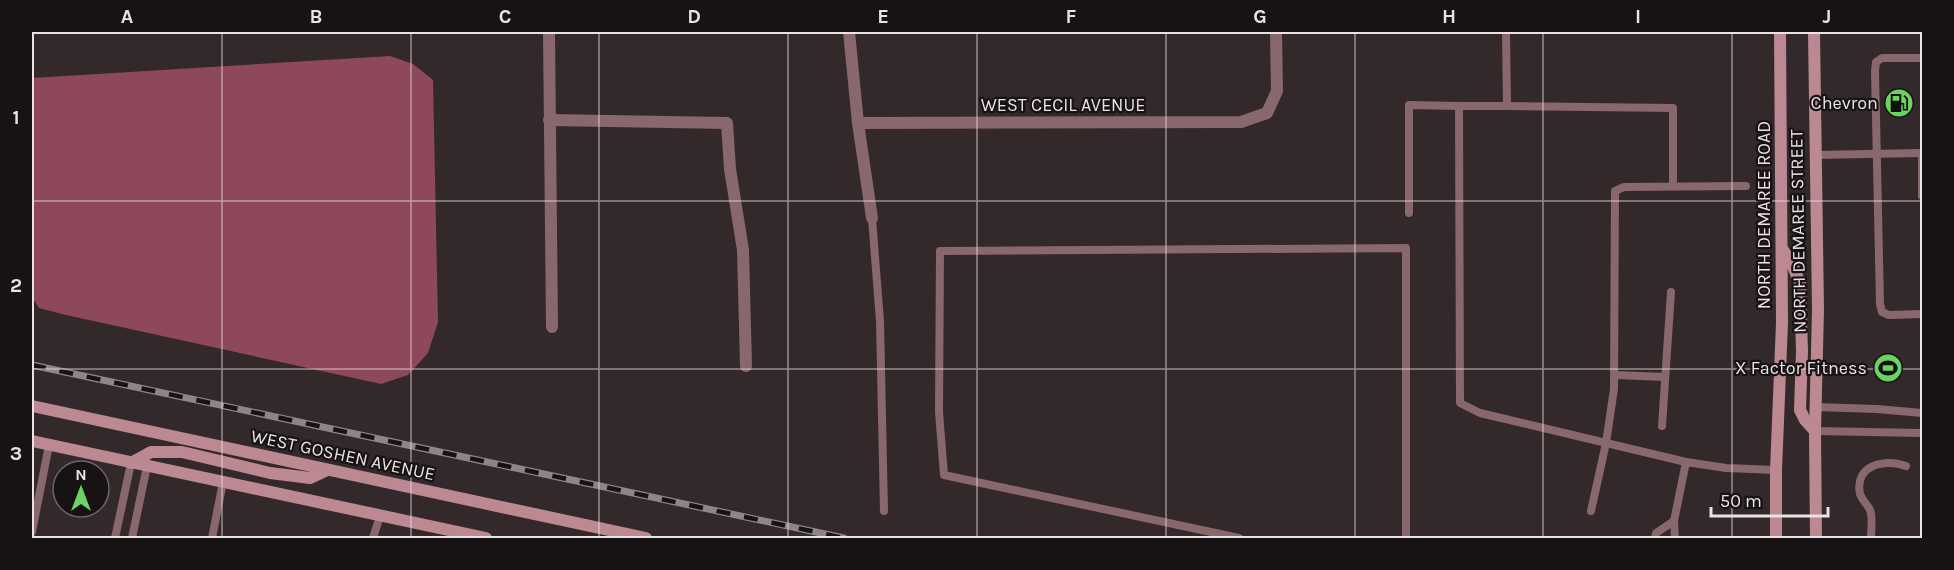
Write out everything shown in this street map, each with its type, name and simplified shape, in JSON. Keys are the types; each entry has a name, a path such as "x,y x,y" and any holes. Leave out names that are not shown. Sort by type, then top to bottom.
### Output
{"main road":[{"name":"NORTH DEMAREE ROAD","path":"1776,470 1782,323 1780,32"},
{"name":"NORTH DEMAREE STREET","path":"1814,32 1818,310 1815,407 1816,538"},
{"path":"1782,250 1792,264 1800,283 1802,351 1800,410 1815,431"},
{"name":"WEST GOSHEN AVENUE","path":"32,406 646,538"},
{"path":"32,441 486,538"},
{"path":"131,463 151,452 182,452 270,473 310,478 327,470"},
{"path":"1776,470 1776,538"}],"street":[{"path":"549,32 552,327"},
{"path":"849,32 858,123 872,218"},
{"name":"WEST CECIL AVENUE","path":"858,123 1241,122 1267,113 1277,91 1276,32"},
{"path":"549,120 727,123 730,169 743,250 746,366"}],"lane":[{"path":"1506,32 1507,106"},
{"path":"1923,57 1882,58 1876,62 1880,304 1882,312 1888,315 1923,314"},
{"path":"1409,213 1409,105 1673,108 1673,186"},
{"path":"1459,106 1460,403 1480,413 1686,462 1726,468 1776,470"},
{"path":"1815,155 1922,153 1923,196"},
{"path":"1591,511 1606,443 1614,389 1615,191 1624,187 1746,186"},
{"path":"872,218 880,321 884,511"},
{"path":"1239,538 944,475 939,412 940,250 1406,248 1406,538"},
{"path":"1662,426 1671,292"},
{"path":"1615,375 1665,377"},
{"path":"1815,407 1923,413"},
{"path":"1815,431 1923,433"},
{"path":"32,532 49,445"},
{"path":"1675,538 1674,521 1686,462"},
{"path":"115,538 131,463"},
{"path":"1871,538 1871,512 1860,495 1861,478 1873,465 1896,463 1906,466"},
{"path":"132,538 147,466"},
{"path":"212,538 223,482"},
{"path":"373,538 380,516"},
{"path":"1655,538 1656,533 1674,521"}],"shaded area":[{"path":"390,56 413,64 433,80 438,322 428,353 408,375 381,384 39,308 32,297 32,78"}],"railway":[{"path":"32,365 844,538"}],"place":[{"name":"Chevron","path":"1899,103"},
{"name":"X Factor Fitness","path":"1888,368"}]}
